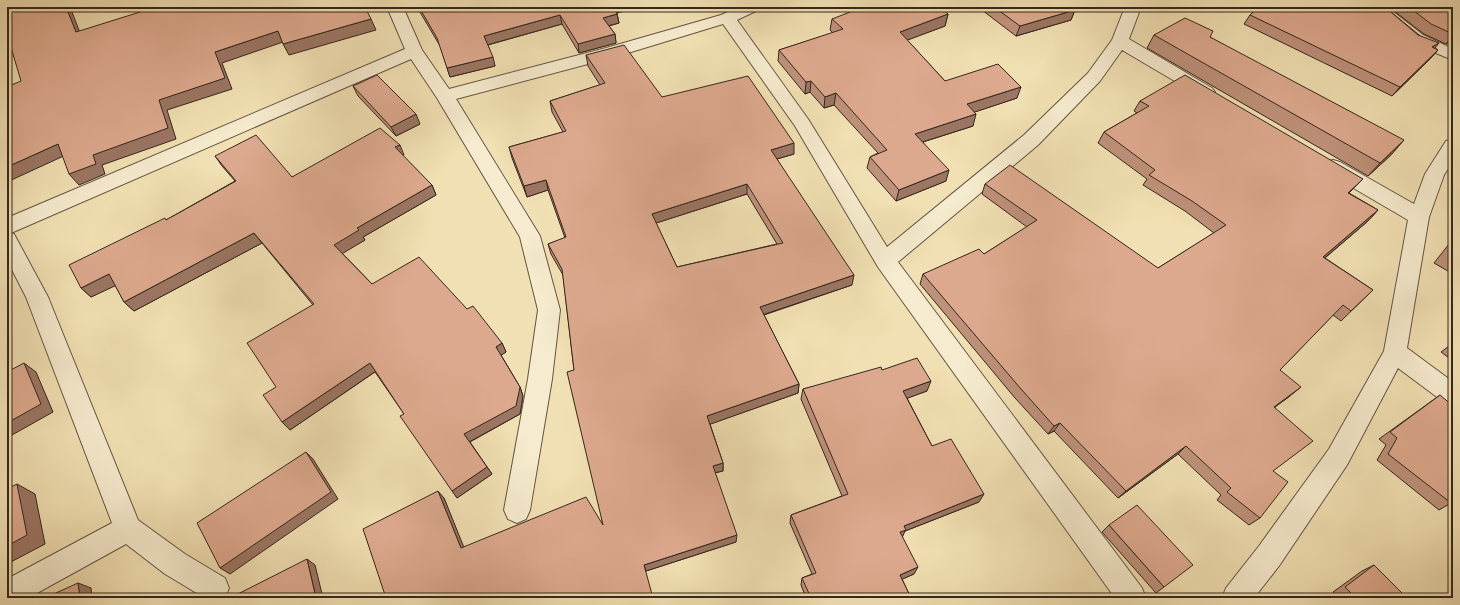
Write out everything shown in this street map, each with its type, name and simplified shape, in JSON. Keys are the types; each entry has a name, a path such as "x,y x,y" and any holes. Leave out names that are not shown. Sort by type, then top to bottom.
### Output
{"street":[{"path":"394,7 414,51 445,96 530,236 548,310 540,379 517,510"},
{"path":"445,96 612,52 727,18 752,7"},
{"path":"885,261 1031,140 1094,78 1120,41 1133,7"},
{"path":"1377,7 1417,39 1453,55"},
{"path":"727,18 802,123 885,261 1132,598"},
{"path":"1120,41 1222,101"},
{"path":"7,227 414,51"},
{"path":"1236,598 1273,550 1338,457 1395,352 1419,217 1435,174 1453,146"},
{"path":"1317,157 1419,217"},
{"path":"7,240 37,297 128,529 175,564 215,588"},
{"path":"1395,352 1453,396"},
{"path":"7,594 128,529"}],"building":[{"path":"21,7 66,7 76,32 156,7 365,7 371,19 283,44 278,31 215,52 225,78 159,100 168,128 93,155 96,164 69,174 58,144 7,167 7,87 21,81 7,34 7,11"},
{"path":"419,7 480,7 482,9 490,7 614,7 617,14 603,18 615,34 578,44 560,15 484,36 493,57 447,68 437,38"},
{"path":"863,7 940,7 948,14 900,32 945,81 998,64 1021,87 967,104 976,114 915,134 949,170 899,190 870,157 887,150 836,93 825,97 811,81 806,82 779,50 843,29 832,19"},
{"path":"994,7 1072,7 1075,10 1020,26"},
{"path":"1259,7 1385,7 1418,35 1439,43 1432,47 1438,50 1400,87 1250,15"},
{"path":"1409,7 1453,7 1453,34 1431,24"},
{"path":"1185,18 1213,31 1210,37 1404,140 1380,163 1154,35"},
{"path":"624,45 662,97 748,76 794,143 771,150 854,275 760,307 799,384 707,416 723,463 713,466 737,535 644,565 653,598 386,598 363,529 438,491 461,548 586,497 603,525 567,372 574,370 562,269 548,244 566,237 546,180 524,186 509,147 566,131 550,101 605,83 586,55","holes":["747,184 783,243 677,267 652,214"]},
{"path":"377,75 416,114 391,127 353,86"},
{"path":"1185,75 1363,179 1348,193 1378,210 1323,257 1373,290 1351,311 1343,305 1280,370 1301,387 1274,407 1313,441 1273,471 1288,482 1260,518 1227,492 1231,488 1186,446 1126,491 1060,423 1054,426 923,274 979,249 984,254 1037,220 985,184 1010,165 1158,268 1226,225 1192,201 1149,175 1155,170 1104,132 1149,106 1140,101"},
{"path":"380,128 400,145 395,147 432,185 357,228 359,230 334,245 372,284 419,257 467,309 473,306 502,343 496,347 520,387 516,406 464,434 487,467 452,491 400,416 404,414 370,363 282,422 263,395 276,387 247,343 314,304 254,233 124,302 109,274 81,288 69,265 165,218 166,220 236,181 215,156 256,135 292,177"},
{"path":"1453,244 1453,254 1448,251"},
{"path":"917,358 931,381 903,391 932,446 951,439 984,494 904,526 906,530 900,532 918,567 900,575 911,598 811,598 802,578 816,573 791,515 848,494 803,389 881,367 882,370"},
{"path":"24,363 41,404 7,423 7,372"},
{"path":"1440,395 1453,406 1453,502 1451,503 1388,454 1397,438 1390,432"},
{"path":"306,452 331,492 220,568 197,523"},
{"path":"17,484 27,535 7,546 7,489"},
{"path":"1137,505 1193,565 1164,587 1109,525"},
{"path":"307,559 316,598 230,598"},
{"path":"1374,565 1407,598 1356,598 1345,587"},
{"path":"78,583 80,598 45,598"}]}
